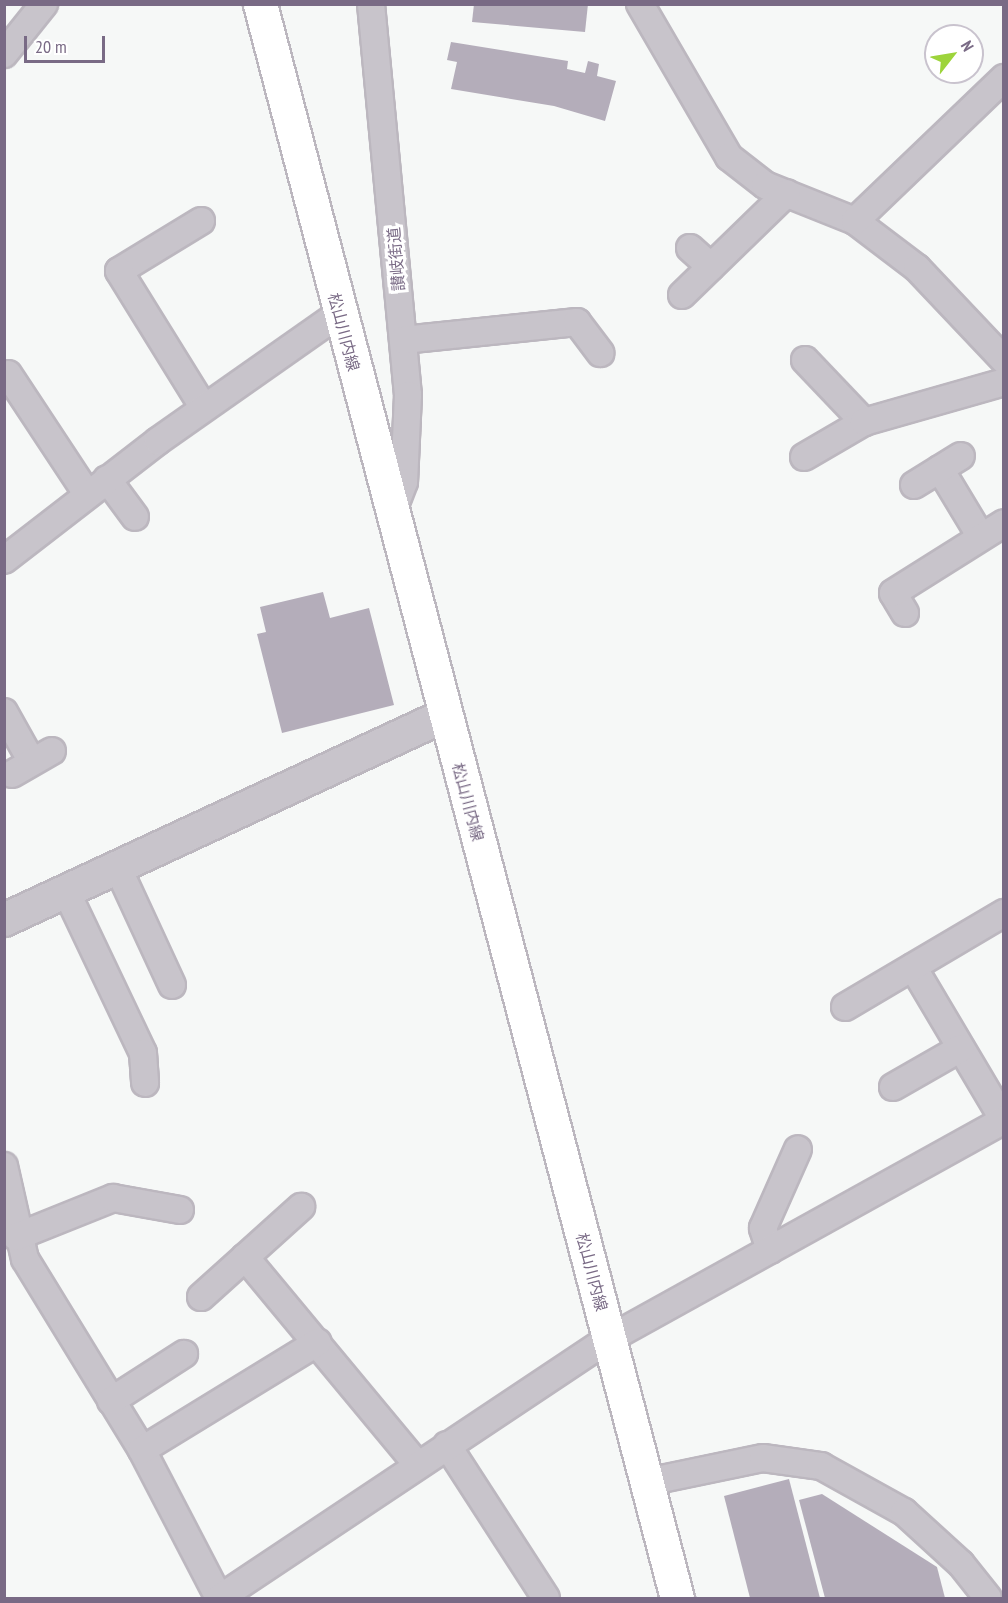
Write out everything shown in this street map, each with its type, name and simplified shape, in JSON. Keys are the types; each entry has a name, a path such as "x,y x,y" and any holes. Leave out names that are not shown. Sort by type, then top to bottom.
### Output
{"main road":[{"name":"松山川内線","path":"260,4 339,314 393,511 677,1599"}],"street":[{"path":"4,54 44,4"},
{"name":"讃岐街道","path":"371,4 403,340 407,442 404,482 393,511"},
{"path":"640,4 729,157 765,185 855,221 917,268 1004,360"},
{"path":"855,221 1004,78"},
{"path":"682,295 787,193"},
{"path":"201,221 119,271 204,408"},
{"path":"690,248 711,267"},
{"path":"4,560 107,479 339,314"},
{"path":"403,340 577,322 600,353"},
{"path":"805,360 864,422"},
{"path":"8,374 87,494"},
{"path":"804,457 864,422 1004,382"},
{"path":"914,485 950,462 981,537"},
{"path":"107,479 135,517"},
{"path":"905,613 893,592 1004,523"},
{"path":"4,712 32,762"},
{"path":"4,920 445,715"},
{"path":"117,866 172,985"},
{"path":"66,891 143,1053 145,1083"},
{"path":"845,1007 1004,913"},
{"path":"4,1166 16,1237 40,1291 142,1450 220,1599 417,1464 609,1339 1004,1120 913,967"},
{"path":"893,1087 961,1048"},
{"path":"770,1250 763,1228 798,1149"},
{"path":"16,1237 112,1198 180,1210"},
{"path":"201,1297 301,1207"},
{"path":"245,1257 318,1342 417,1464"},
{"path":"142,1450 318,1342"},
{"path":"111,1401 184,1354"},
{"path":"447,1445 546,1599"},
{"path":"647,1482 763,1458 820,1466 904,1512 961,1564 988,1599"}],"building":[{"path":"474,4 588,4 585,32 472,22"},
{"path":"451,42 568,61 567,69 585,73 588,61 599,64 597,76 616,81 605,121 554,106 451,89 457,62 447,60"},
{"path":"323,592 330,618 369,608 394,705 282,733 257,634 266,632 260,607"},
{"path":"789,1479 820,1598 750,1598 724,1496"},
{"path":"822,1494 937,1567 945,1598 825,1598 799,1500"}]}
